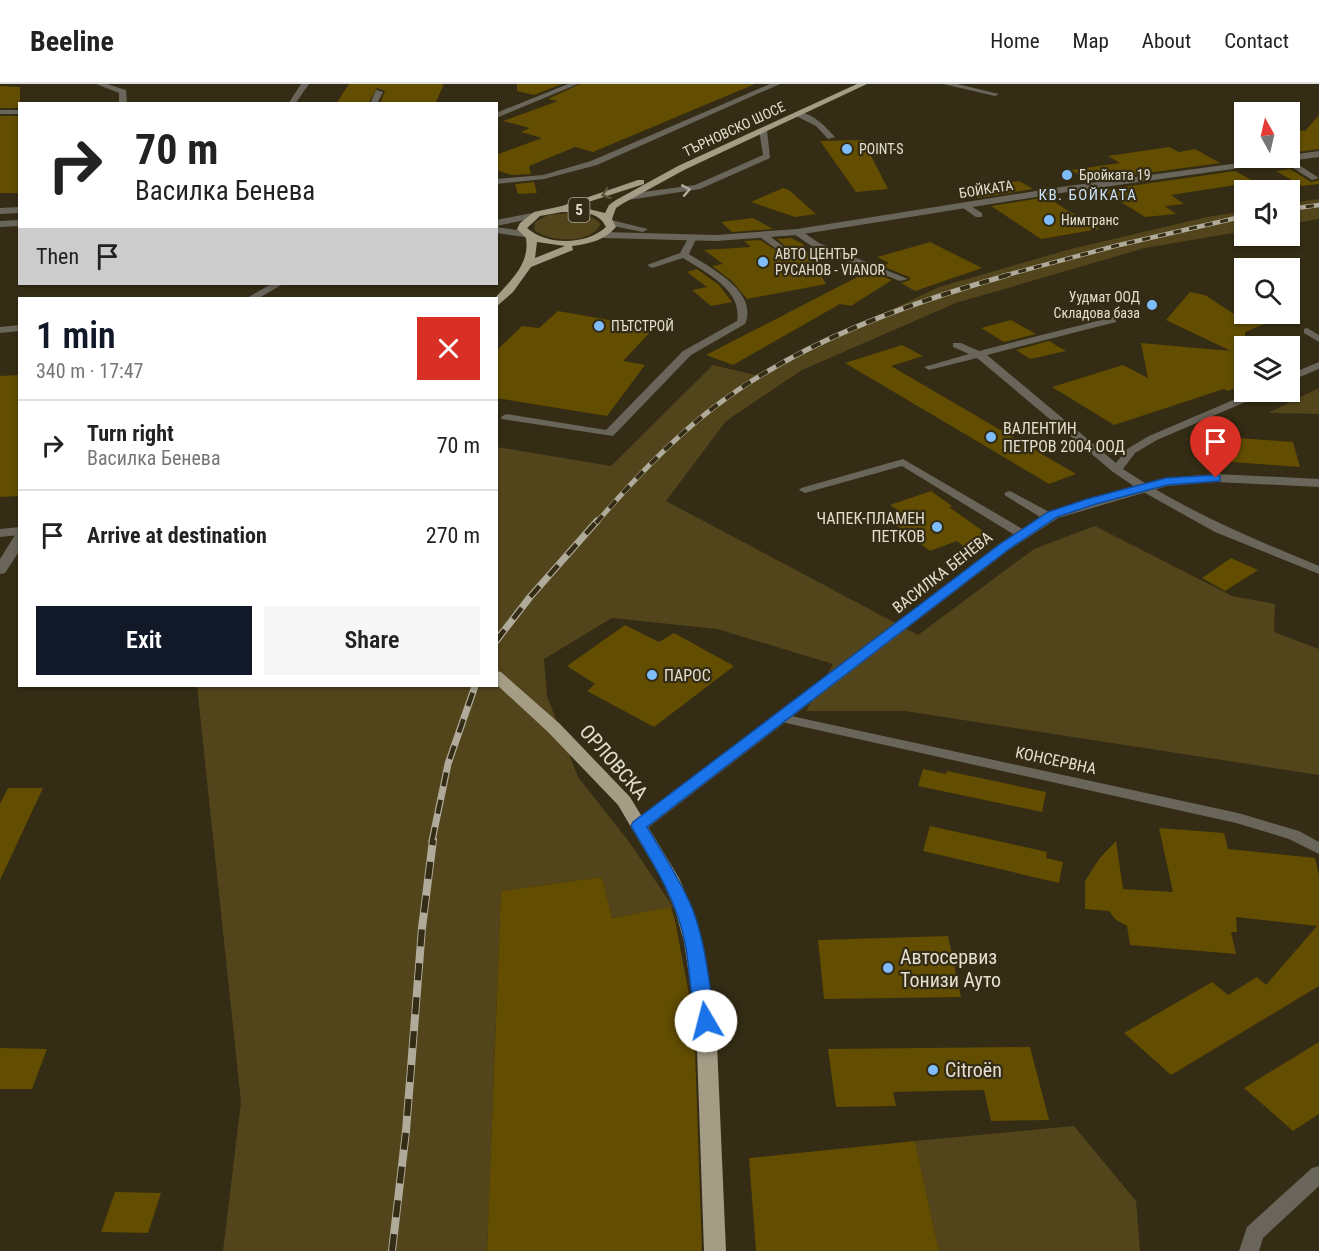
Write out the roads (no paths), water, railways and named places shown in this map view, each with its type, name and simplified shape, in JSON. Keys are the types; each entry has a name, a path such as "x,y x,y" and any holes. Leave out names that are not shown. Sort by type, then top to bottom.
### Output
{"main road":[{"name":"ТЪРНОВСКО ШОСЕ","path":"609,221 612,207 681,168 863,84"},
{"name":"ТЪРНОВСКО ШОСЕ","path":"549,211 681,168"},
{"name":"5","path":"498,302 528,265 556,251 599,237 611,227 609,221 589,211 549,211 532,216"},
{"path":"528,265 534,250 523,225 532,216"},
{"name":"5","path":"528,235 554,243 599,237"},
{"name":"ОРЛОВСКА","path":"498,677 594,768 624,801 670,878 684,910 700,976 706,1021 715,1251"}],"street":[{"name":"БОЙКАТА","path":"1300,157 1319,154"},
{"name":"БОЙКАТА","path":"599,237 764,236 1234,167"},
{"path":"498,223 532,216"},
{"name":"БОЙКАТА","path":"609,221 693,237"},
{"path":"0,224 18,223"},
{"path":"498,230 528,235"},
{"path":"254,297 275,285"},
{"name":"ВАСИЛКА БЕНЕВА","path":"639,826 1022,534 1049,517 1092,502 1178,480 1216,478 1319,483"},
{"path":"0,570 18,541"}],"lane":[{"path":"100,84 123,92 123,102"},
{"path":"292,102 305,84"},
{"path":"498,115 574,84"},
{"path":"498,182 544,177 594,163 776,84"},
{"path":"947,84 995,94"},
{"path":"374,102 379,92"},
{"path":"0,112 18,112"},
{"path":"799,114 819,124 831,137"},
{"path":"628,197 697,188 767,156 763,130"},
{"path":"1299,168 1315,178"},
{"path":"966,206 980,215"},
{"path":"0,211 18,210"},
{"path":"797,232 816,245 903,279"},
{"path":"764,236 784,250"},
{"path":"652,265 684,255 693,237"},
{"path":"506,417 609,434 687,353 742,322 745,315 741,302 732,289 684,255"},
{"path":"929,368 1113,320"},
{"path":"0,330 18,328"},
{"path":"1307,331 1319,339"},
{"path":"957,345 980,355 1117,470 1142,488 1219,529 1319,570"},
{"path":"1300,374 1319,365"},
{"path":"1117,470 1131,451 1153,438 1237,402"},
{"path":"805,490 903,462 1022,534"},
{"path":"1010,494 1049,517"},
{"path":"0,533 18,531"},
{"name":"КОНСЕРВНА","path":"782,718 1238,818 1294,836 1319,849"},
{"path":"1250,1251 1254,1233 1319,1174"}],"railway":[{"path":"1300,208 1319,205"},
{"path":"1003,276 1115,246 1234,219"},
{"path":"596,523 652,462 697,421 781,363 893,312 1008,275"},
{"path":"498,638 530,597 597,521"},
{"path":"432,841 448,764 475,687"},
{"path":"392,1251 406,1131 422,928 433,840"}],"place":[{"name":"POINT-S","path":"847,149"},
{"name":"Бройката 19","path":"1067,175"},
{"name":"Нимтранс","path":"1049,220"},
{"name":"АВТО ЦЕНТЪР РУСАНОВ - VIANOR","path":"763,262"},
{"name":"Уудмат ООД Складова база","path":"1152,305"},
{"name":"ПЪТСТРОЙ","path":"599,326"},
{"name":"ВАЛЕНТИН ПЕТРОВ 2004 ООД","path":"991,437"},
{"name":"ЧАПЕК-ПЛАМЕН ПЕТКОВ","path":"937,527"},
{"name":"ПАРОС","path":"652,675"},
{"name":"Автосервиз Тонизи Ауто","path":"888,968"},
{"name":"Citroën","path":"933,1070"}],"district":[{"name":"КВ. БОЙКАТА","path":"1088,195"}]}
